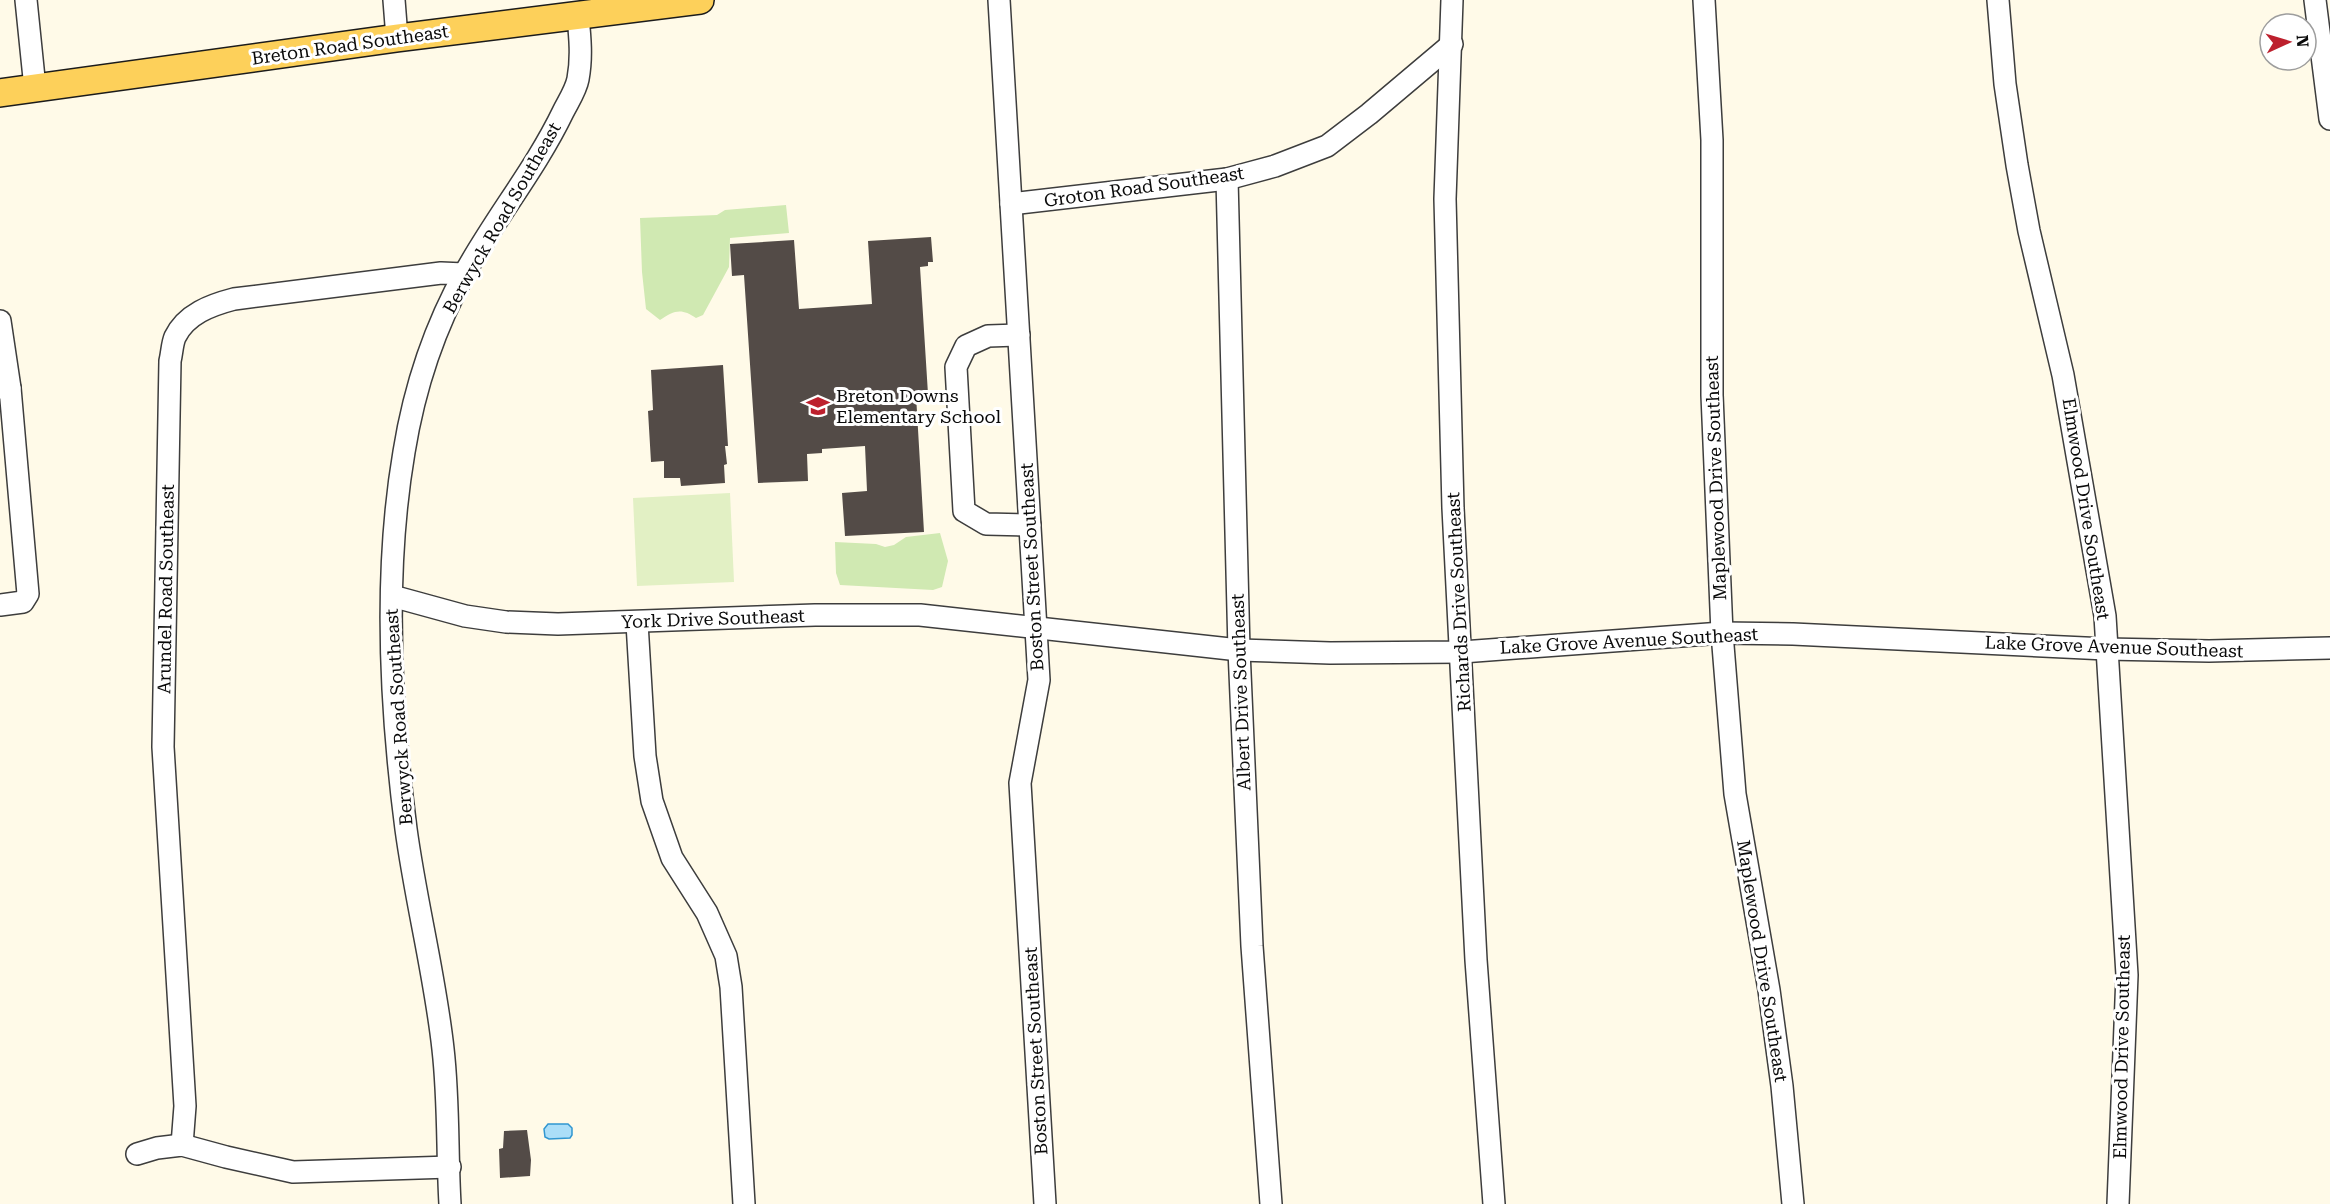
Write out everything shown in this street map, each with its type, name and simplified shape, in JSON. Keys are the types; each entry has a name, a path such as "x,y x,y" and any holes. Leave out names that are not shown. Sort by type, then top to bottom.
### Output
{"main road":[{"name":"Breton Road Southeast","path":"0,93 397,38 700,0"}],"street":[{"path":"26,0 35,88"},
{"path":"394,0 397,38"},
{"name":"Boston Street Southeast","path":"999,0 1039,680 1020,783 1045,1204"},
{"name":"Richards Drive Southeast","path":"1452,0 1445,199 1453,508 1476,960 1494,1204"},
{"name":"Maplewood Drive Southeast","path":"1704,0 1712,140 1712,395 1722,633 1735,794 1774,1022 1793,1204"},
{"name":"Elmwood Drive Southeast","path":"1998,0 2005,84 2017,165 2029,231 2063,375 2105,616 2127,975 2118,1204"},
{"path":"2315,0 2330,118"},
{"name":"Berwyck Road Southeast","path":"450,1204 444,1050 425,929 406,831 392,667 394,510 404,448 419,384 442,321 464,274 555,128 578,81 581,46 578,17"},
{"name":"Groton Road Southeast","path":"1011,204 1227,179 1275,166 1327,146 1370,114 1452,44"},
{"name":"Albert Drive Southeast","path":"1227,179 1239,650 1252,946 1271,1204"},
{"name":"Arundel Road Southeast","path":"182,1145 185,1106 163,747 170,361 176,337 190,318 208,306 234,299 441,273 464,274"},
{"path":"0,321 5,388 28,594 23,602 0,605"},
{"path":"1019,335 988,336 966,346 956,367 959,434 964,511 986,525 1030,525"},
{"name":"York Drive Southeast","path":"392,596 465,616 506,622 637,623 815,615 920,615 1036,627"},
{"path":"637,623 645,756 652,801 672,858 707,913 726,956 731,987 744,1204"},
{"name":"Lake Grove Avenue Southeast","path":"1036,627 1239,650 1330,653 1462,652 1722,633 1794,634 2106,649 2209,651 2330,648"},
{"path":"137,1154 157,1148 182,1145 293,1172 450,1167"}],"green space":[{"path":"786,205 789,233 730,238 729,267 703,315 696,318 678,312 660,320 646,309 640,218 717,215 725,210"},
{"path":"730,493 734,582 637,586 633,498"},
{"path":"940,533 948,561 942,587 933,590 840,585 836,573 835,542 876,544 885,547 894,545 906,537"}],"water":[{"path":"548,1124 568,1124 572,1128 572,1135 570,1138 549,1139 545,1137 544,1129"}],"building":[{"name":"Breton Downs Elementary School","path":"931,237 933,262 928,262 928,266 920,267 928,394 916,395 924,532 845,536 842,493 867,491 865,446 822,449 822,453 807,454 808,481 758,483 744,275 732,276 730,244 794,240 799,309 872,304 868,241"},
{"path":"723,365 728,446 725,446 727,464 724,465 725,483 681,486 680,478 664,478 664,461 651,462 648,411 653,410 651,370"},
{"path":"527,1130 531,1160 530,1176 500,1178 499,1149 503,1148 504,1131"}],"place":[{"name":"Breton Downs Elementary School","path":"818,406"}]}
